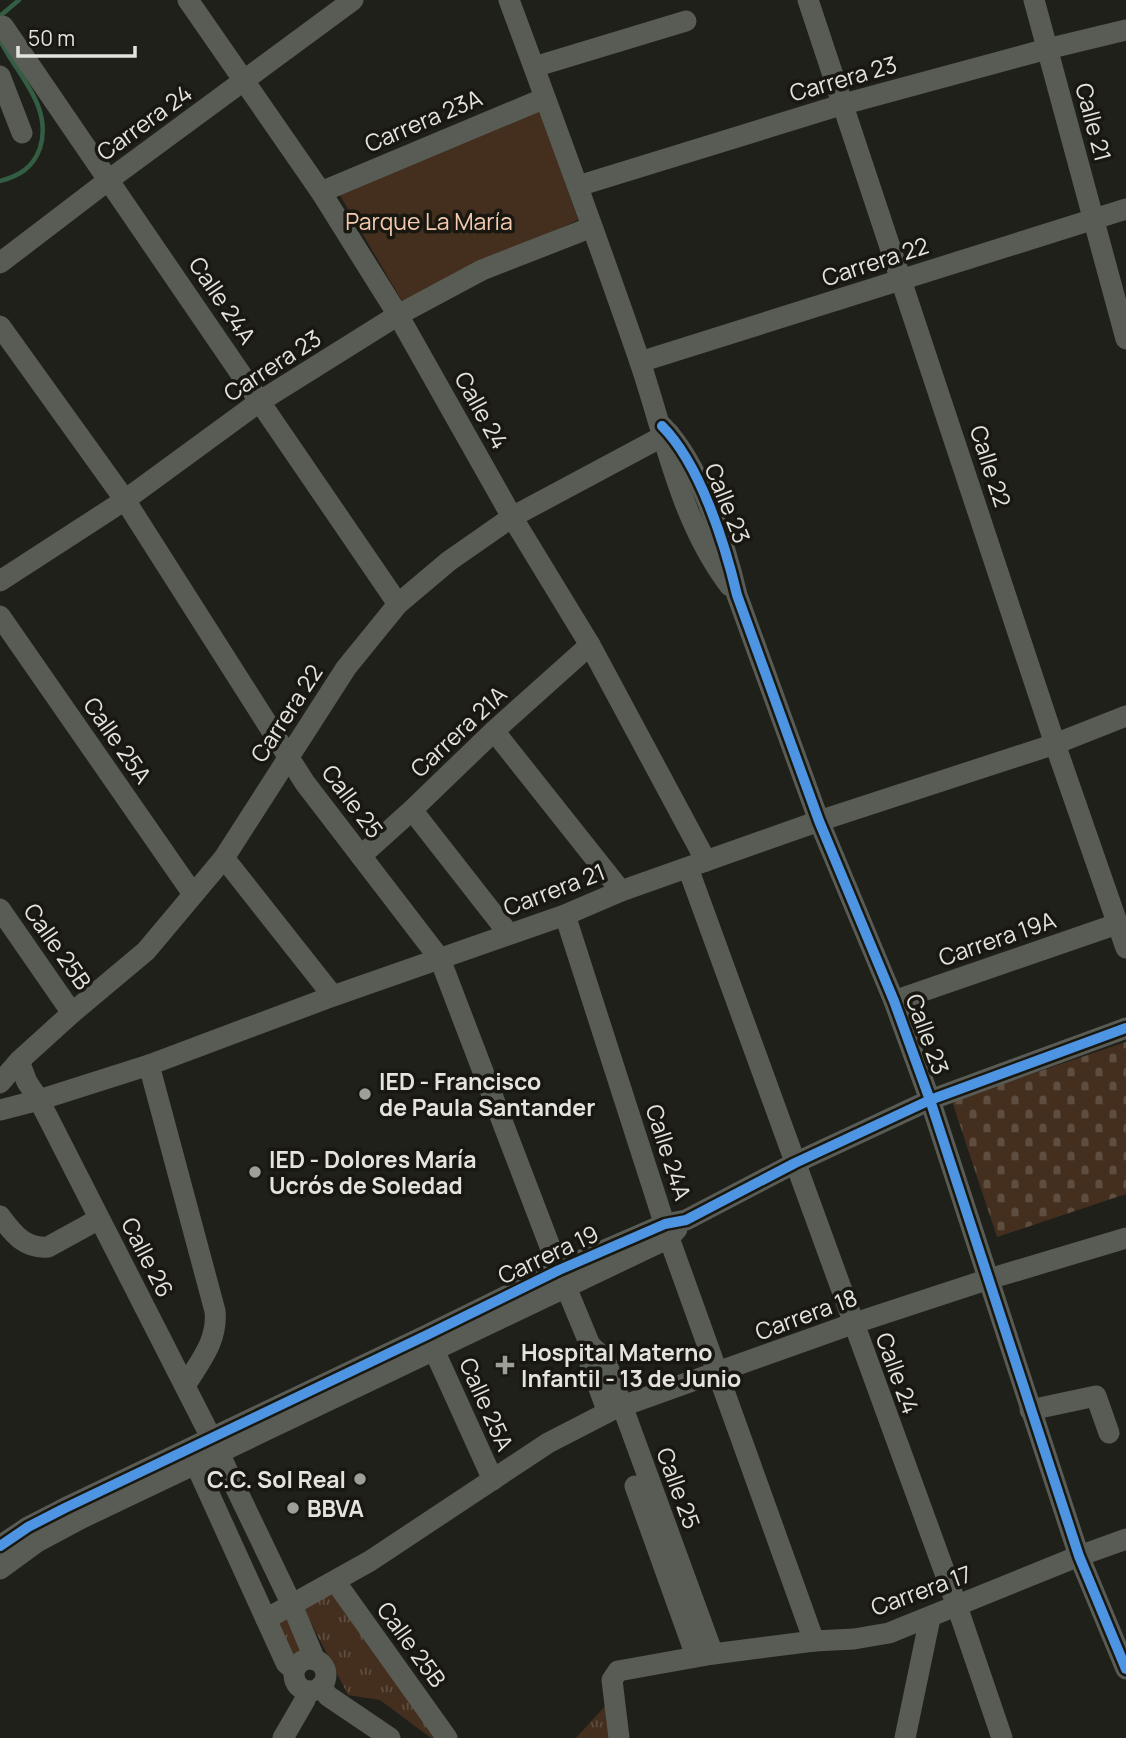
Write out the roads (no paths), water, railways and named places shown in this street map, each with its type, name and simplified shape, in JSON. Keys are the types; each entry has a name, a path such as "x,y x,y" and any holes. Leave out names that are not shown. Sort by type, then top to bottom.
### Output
{"street":[{"name":"Calle 24","path":"188,0 321,192 398,315 512,517 590,645 697,864 795,1163 957,1606 1002,1738"},
{"name":"Carrera 24","path":"0,263 353,0"},
{"name":"Calle 23","path":"509,0 665,432 685,454 704,495 728,557 737,595 819,821 894,1001 930,1100 1079,1556 1126,1669"},
{"name":"Calle 22","path":"808,0 1055,744 1126,948"},
{"name":"Calle 21","path":"1034,0 1126,339"},
{"path":"534,67 686,21"},
{"name":"Calle 24A","path":"4,26 398,604"},
{"name":"Carrera 23","path":"578,186 844,104 1047,48 1126,30"},
{"path":"0,76 22,133"},
{"name":"Carrera 23A","path":"321,192 545,98"},
{"name":"Carrera 22","path":"640,362 1126,209"},
{"name":"Carrera 23","path":"0,581 125,500 259,402 398,315 482,270 592,227"},
{"name":"Calle 25","path":"0,326 125,500 306,783 440,959 562,1278 590,1345 605,1359 614,1410 705,1655"},
{"name":"Carrera 22","path":"0,1083 19,1061 72,1013 146,951 223,858 346,668 398,604 449,561 512,517 665,432"},
{"name":"Calle 25A","path":"0,616 193,894"},
{"name":"Carrera 21A","path":"361,856 590,645"},
{"name":"Carrera 21","path":"0,1110 149,1065 333,996 565,915 621,891 819,821 1055,744 1126,716"},
{"path":"494,731 621,891"},
{"path":"412,810 509,934"},
{"path":"223,858 333,996"},
{"name":"Calle 25B","path":"0,909 72,1013"},
{"name":"Calle 24A","path":"565,915 716,1374 814,1641"},
{"name":"Carrera 19A","path":"894,1001 1117,924"},
{"name":"Carrera 19","path":"215,1445 562,1278 667,1231 795,1163 930,1100 1126,1028"},
{"name":"Calle 26","path":"19,1061 27,1082 39,1100 215,1445 316,1660 325,1671 324,1682 314,1689"},
{"path":"149,1065 215,1311 216,1327 212,1343 185,1386"},
{"path":"0,1216 17,1238 39,1248 48,1247 99,1219"},
{"name":"Carrera 18","path":"266,1619 370,1561 548,1443 614,1410 852,1324 1126,1238"},
{"name":"Carrera 19","path":"0,1546 28,1527 56,1513 434,1350 562,1278"},
{"name":"Calle 25A","path":"434,1350 493,1480"},
{"path":"1030,1410 1096,1396 1109,1433"},
{"path":"0,1569 37,1542 195,1463 215,1445"},
{"path":"195,1463 217,1527 286,1663 294,1670"},
{"name":"Carrera 17","path":"619,1738 612,1680 618,1671 705,1655 889,1633 1126,1539"},
{"name":"Calle 25B","path":"335,1581 447,1738"},
{"path":"905,1738 930,1618"},
{"path":"316,1660 300,1662 294,1670 295,1681 328,1696 389,1738"},
{"path":"283,1738 314,1689"}],"waterway":[{"path":"0,16 19,0"},
{"path":"0,40 38,105 43,133 40,148 29,166 19,174 0,181"}],"place":[{"name":"IED - Francisco de Paula Santander","path":"365,1094"},
{"name":"IED - Dolores María Ucrós de Soledad","path":"255,1172"},
{"name":"Hospital Materno Infantil - 13 de Junio","path":"505,1365"},
{"name":"C.C. Sol Real","path":"360,1479"},
{"name":"BBVA","path":"293,1508"}],"park label":[{"name":"Parque La María","path":"429,221"}]}
